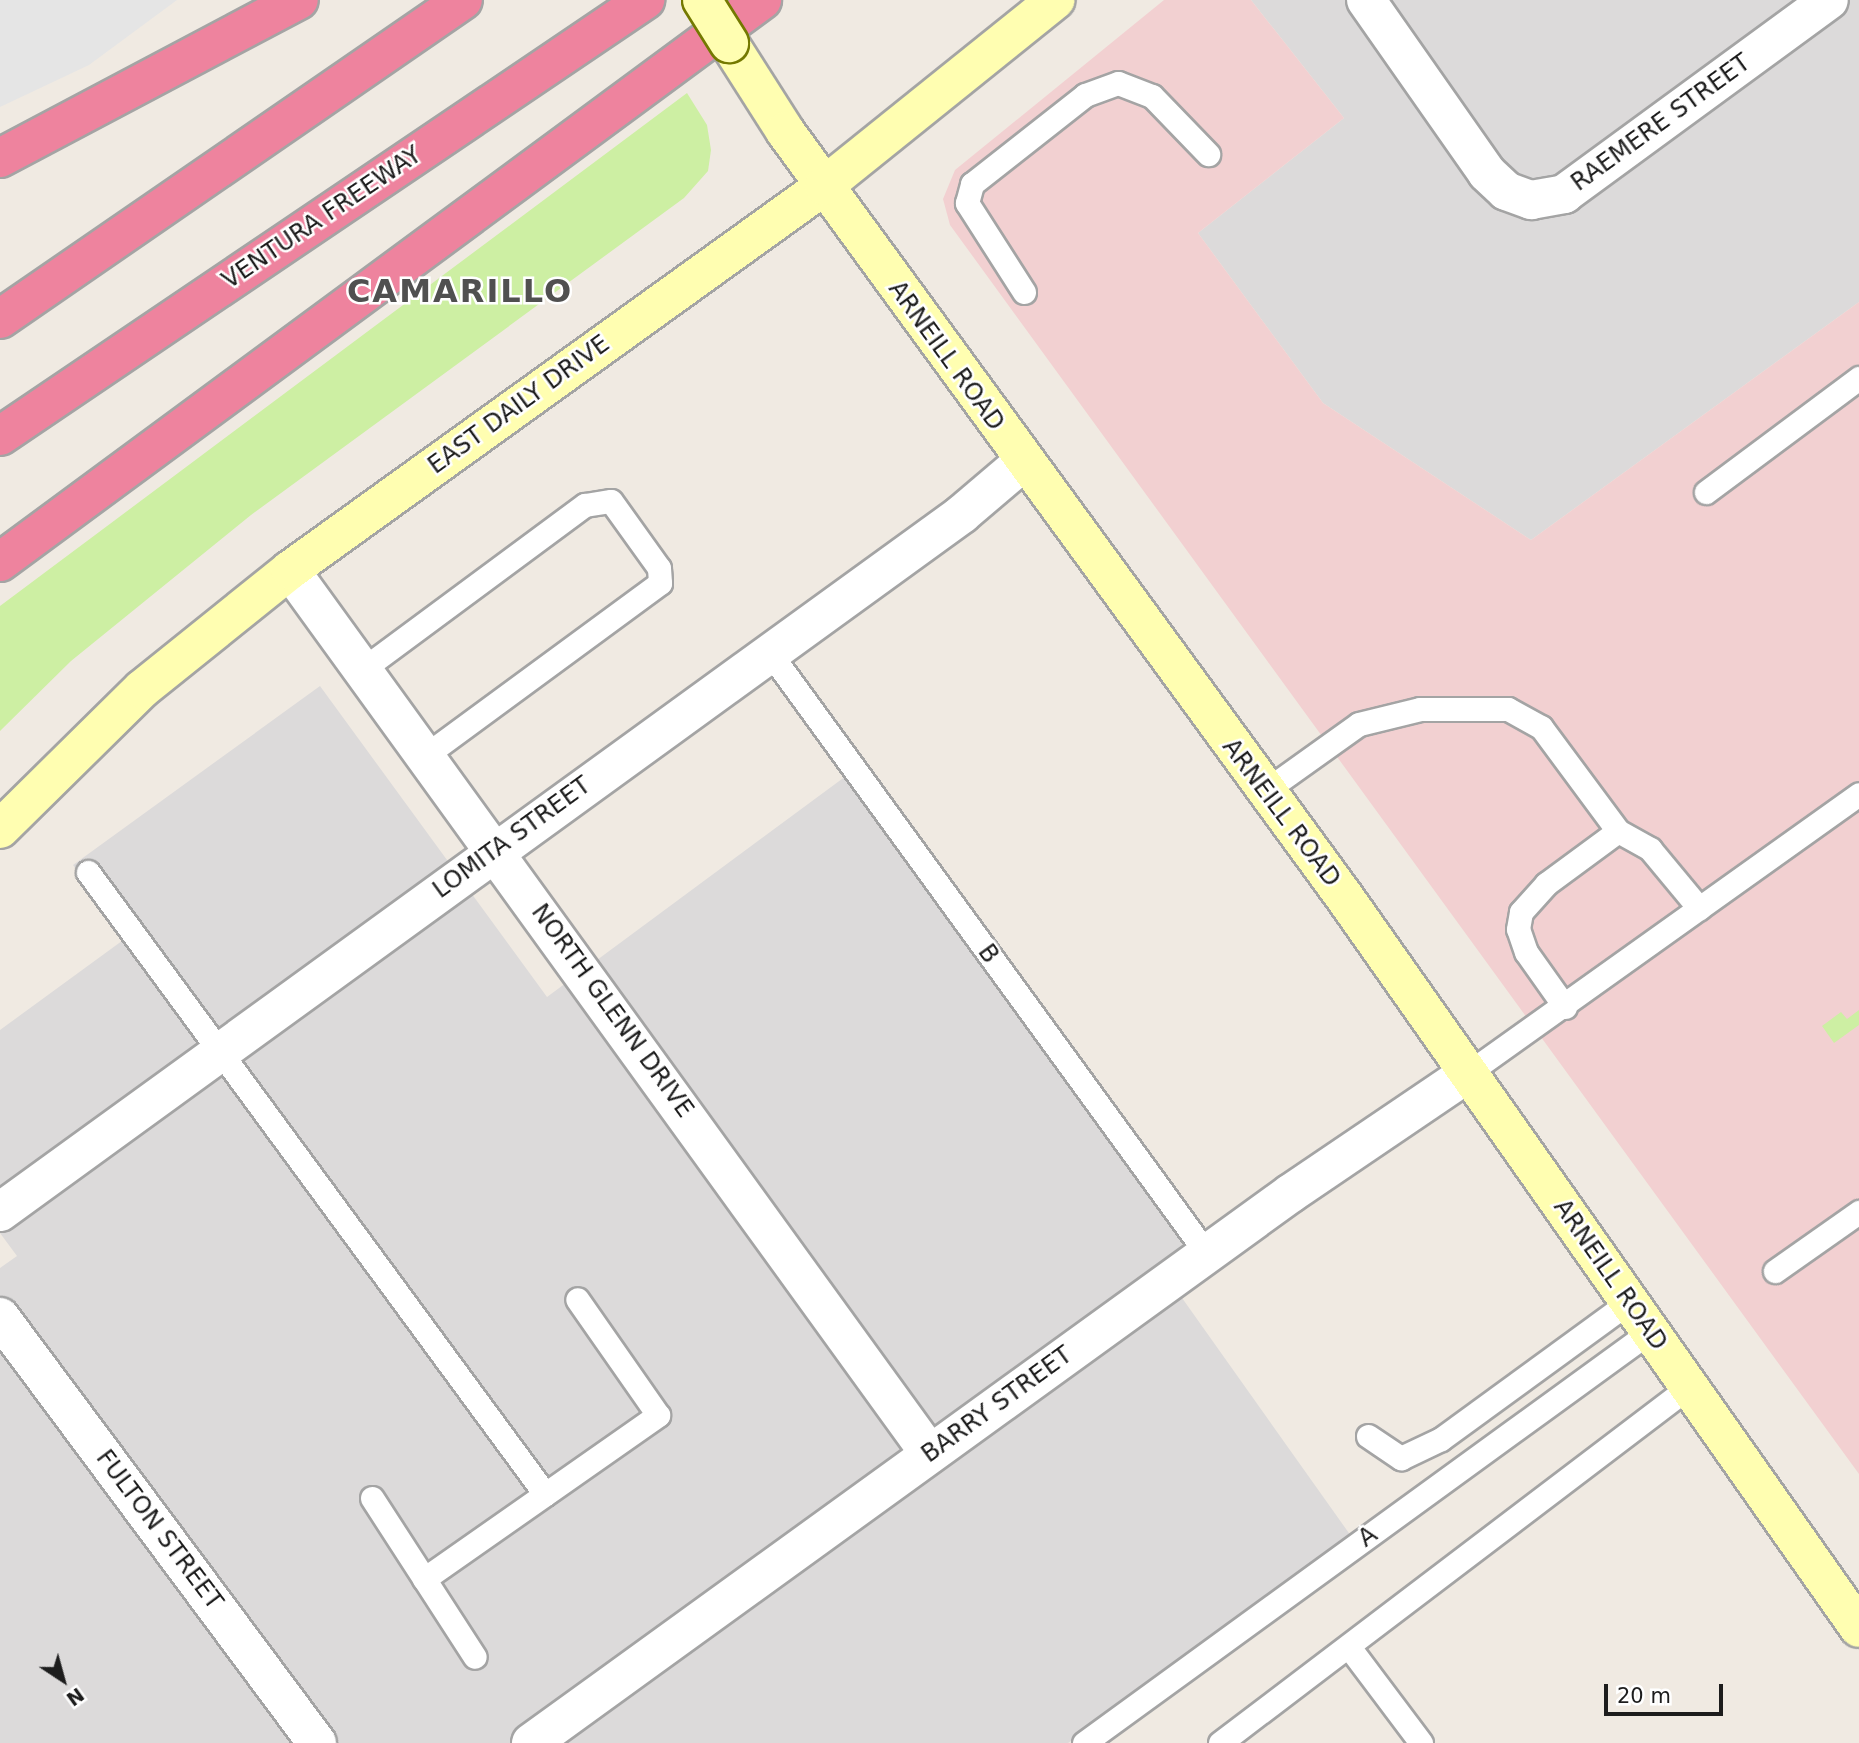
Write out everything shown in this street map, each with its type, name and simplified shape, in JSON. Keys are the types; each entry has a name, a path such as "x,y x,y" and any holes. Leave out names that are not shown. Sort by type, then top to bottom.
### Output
{"highway":[{"path":"0,158 299,0"},
{"path":"0,319 463,0"},
{"name":"VENTURA FREEWAY","path":"0,436 645,0"},
{"path":"0,562 762,0"}],"main road":[{"name":"ARNEILL ROAD","path":"702,0 824,187 1022,463 1265,791 1468,1073 1641,1315 1686,1389 1859,1628"},
{"name":"EAST DAILY DRIVE","path":"0,829 142,689 290,570 824,187 1055,0"}],"street":[{"name":"RAEMERE STREET","path":"1366,0 1487,173 1506,191 1531,200 1564,194 1829,0"},
{"name":"LOMITA STREET","path":"0,1212 215,1050 962,514 1022,463"},
{"name":"NORTH GLENN DRIVE","path":"290,570 496,849 929,1454"},
{"name":"BARRY STREET","path":"531,1743 1207,1254 1468,1073"},
{"name":"FULTON STREET","path":"0,1317 317,1743"}],"lane":[{"path":"1024,292 967,203 972,184 1085,94 1118,83 1152,96 1208,154"},
{"path":"1706,492 1859,378"},
{"path":"363,669 585,505 611,501 659,568 660,583 426,755"},
{"name":"B","path":"770,653 1207,1254"},
{"path":"1265,791 1359,724 1420,709 1508,709 1541,727 1618,831 1650,849 1699,908"},
{"path":"1468,1073 1565,1007 1859,794"},
{"path":"1565,1007 1526,952 1518,929 1521,912 1546,884 1618,831"},
{"path":"88,872 215,1050 545,1494"},
{"path":"1775,1271 1859,1212"},
{"path":"424,1578 657,1415 577,1299"},
{"path":"1368,1436 1401,1458 1441,1440 1641,1315"},
{"name":"A","path":"1084,1743 1641,1315"},
{"path":"1220,1743 1686,1389"},
{"path":"372,1498 475,1657"},
{"path":"1349,1647 1420,1743"}],"shaded area":[{"path":"0,0 177,0 89,65 0,107"},
{"path":"1164,0 1251,0 1344,118 1198,233 1323,403 1531,540 1859,302 1859,1474 950,225 943,199 955,170"},
{"path":"1251,0 1859,0 1859,302 1531,540 1323,403 1198,233 1344,118"},
{"path":"320,686 547,997 846,776 1207,1254 1170,1281 1351,1536 1068,1743 0,1743 0,1268 17,1256 0,1233 0,1030 126,938 73,865"}],"green space":[{"path":"687,93 707,125 711,150 708,171 684,198 251,515 71,661 0,731 0,606"},
{"path":"1859,1010 1859,1025 1834,1043 1822,1026 1841,1012 1847,1019"}],"district":[{"name":"CAMARILLO","path":"460,291"}]}
